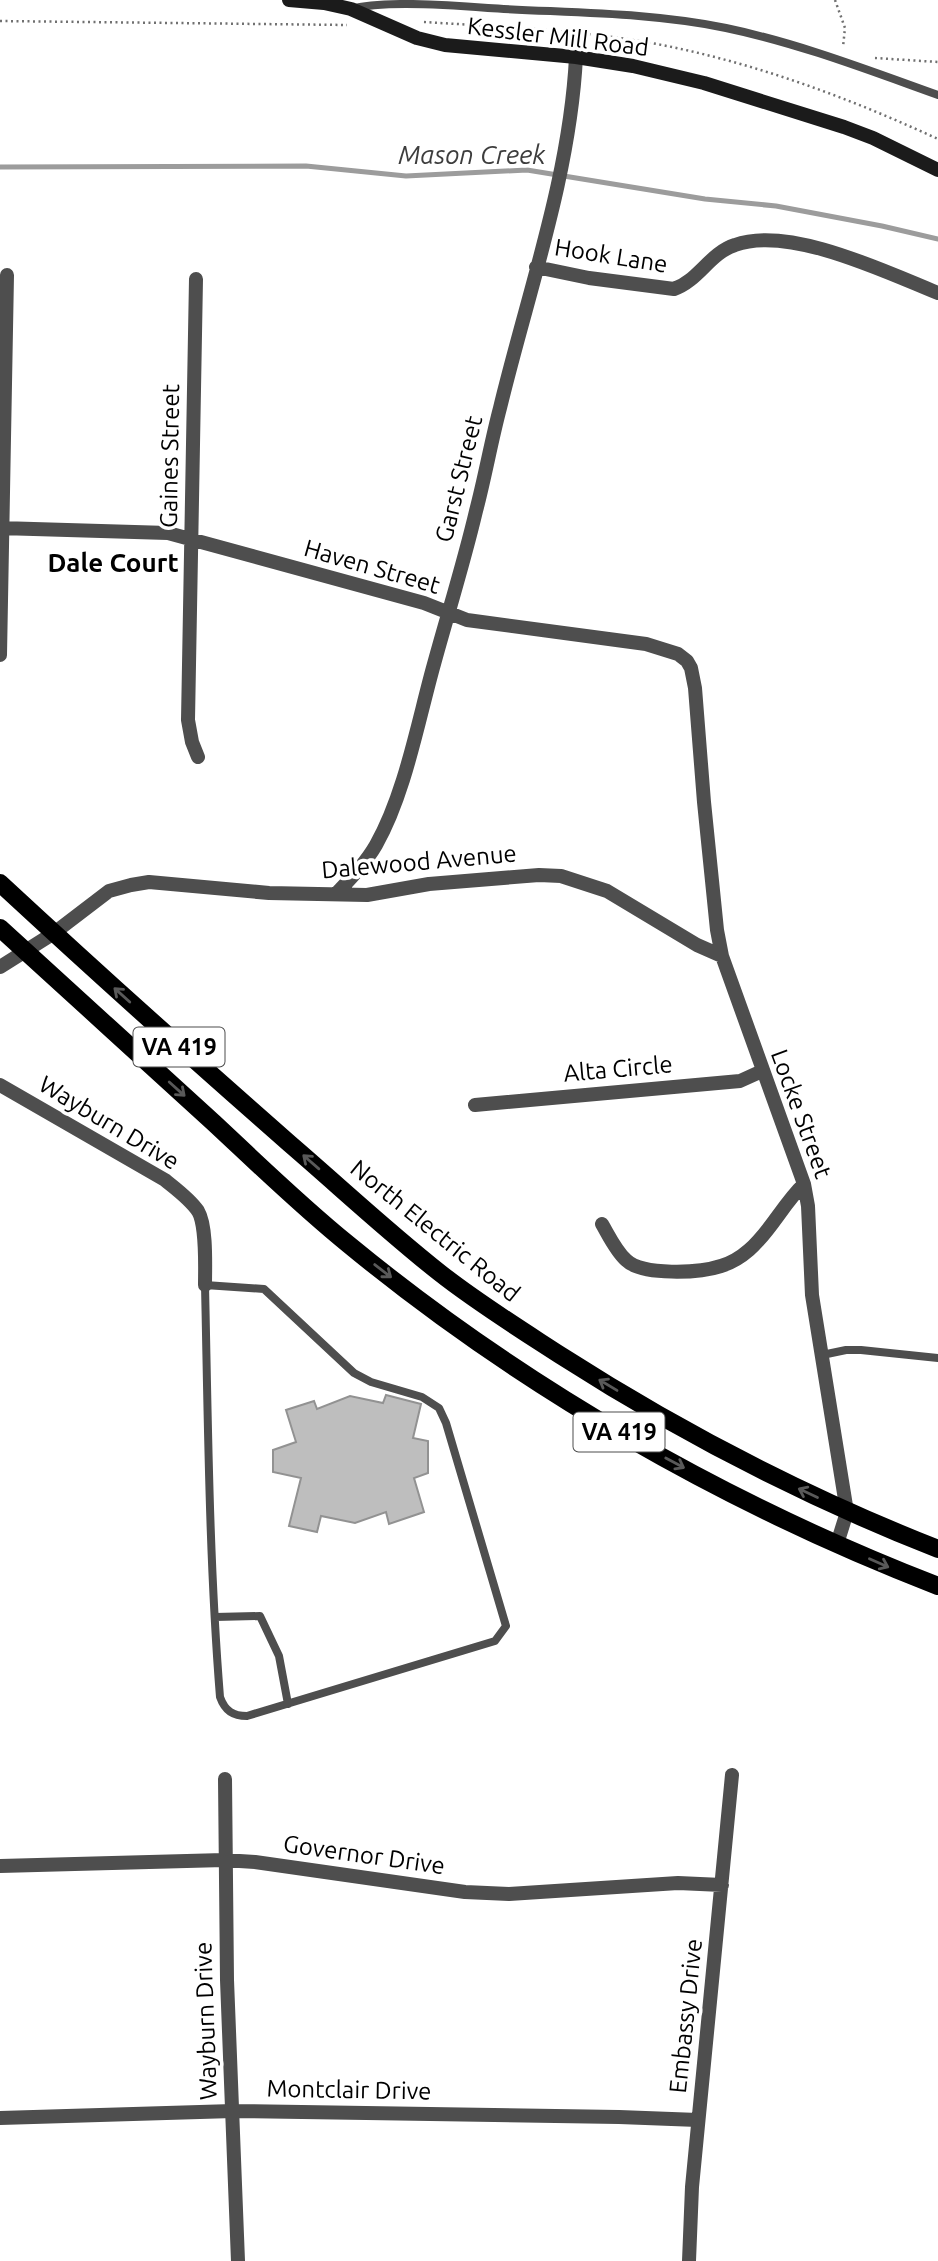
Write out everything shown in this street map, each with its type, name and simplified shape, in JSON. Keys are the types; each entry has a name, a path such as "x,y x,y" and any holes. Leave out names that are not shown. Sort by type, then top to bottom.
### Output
{"main road":[{"name":"North Electric Road","path":"0,883 197,1063 441,1273 521,1330 674,1424 761,1471 847,1512 938,1549"},
{"name":"VA 419","path":"0,928 329,1228 427,1306 572,1403 645,1447 746,1501 837,1544 938,1586"}],"street":[{"name":"Kessler Mill Road","path":"289,0 351,9 417,38 445,45 576,57 657,72 793,110 873,138 938,170"},
{"name":"Garst Street","path":"336,894 376,845 404,774 476,512 499,408 551,211 569,130 576,57"},
{"name":"Hook Lane","path":"536,267 667,290 679,288 722,251 734,245 768,240 803,245 866,264 938,293"},
{"path":"0,655 7,275"},
{"name":"Gaines Street","path":"196,279 188,720 198,757"},
{"name":"Haven Street","path":"2,528 168,533 424,603 467,620 662,647 687,661 691,668 696,702"},
{"name":"Locke Street","path":"696,702 717,930 722,956 804,1184 808,1206 812,1295 847,1512 837,1544"},
{"name":"Dalewood Avenue","path":"0,967 54,933 108,891 131,884 149,882 269,893 367,895 429,884 539,875 578,880 607,891 697,945 722,956"},
{"name":"Alta Circle","path":"475,1105 740,1081 762,1071"},
{"name":"Wayburn Drive","path":"0,1085 165,1180 182,1194 199,1213 205,1242 205,1285"},
{"path":"602,1224 626,1260 634,1266 675,1272 713,1268 749,1251 793,1194 804,1184"},
{"name":"Embassy Drive","path":"689,2261 689,2221 732,1775"},
{"name":"Wayburn Drive","path":"225,1779 227,1980 238,2261"},
{"name":"Governor Drive","path":"0,1866 224,1860 465,1892 509,1894 678,1883 722,1885"},
{"name":"Montclair Drive","path":"0,2118 233,2110 619,2116 698,2120"}],"lane":[{"path":"351,9 362,5 390,3 673,19 766,38 938,95"},
{"path":"205,1285 264,1289 354,1373 371,1382 422,1397 439,1408 446,1423 506,1626 499,1637 490,1643 247,1716 237,1716 229,1712 220,1697 215,1618 209,1512 205,1285"},
{"path":"821,1355 860,1350 938,1358"},
{"path":"215,1618 260,1616 279,1656 288,1703"}],"path":[{"path":"835,0 845,28 845,43 839,60"},
{"path":"862,68 865,63 876,58 938,62"}],"building":[{"path":"386,1395 421,1404 413,1438 428,1441 428,1473 414,1478 424,1512 389,1524 386,1512 355,1523 321,1516 317,1532 289,1526 301,1478 273,1472 273,1450 296,1442 286,1410 314,1401 317,1409 350,1396 383,1403"}],"waterway":[{"name":"Mason Creek","path":"0,167 306,166 406,176 527,170 705,199 776,206 938,239"}],"district":[{"name":"Dale Court","path":"113,563"}]}
